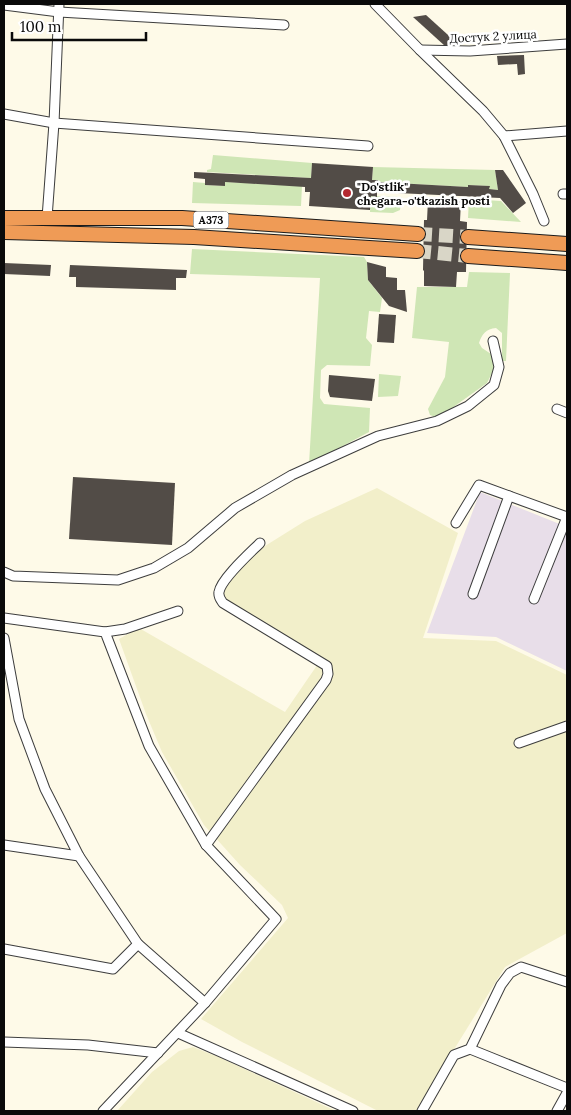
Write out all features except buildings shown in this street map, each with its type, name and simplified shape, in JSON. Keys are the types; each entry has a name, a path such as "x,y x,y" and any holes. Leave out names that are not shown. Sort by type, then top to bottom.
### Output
{"highway":[{"name":"A373","path":"4,218 182,218 418,234"},
{"name":"A373","path":"4,232 194,237 417,251"},
{"path":"468,237 567,244"},
{"path":"468,256 567,262"}],"street":[{"path":"375,4 483,111 504,136 533,194 544,221"},
{"path":"4,5 284,26"},
{"path":"47,218 54,123 59,8"},
{"name":"Достук 2 улица","path":"420,50 470,51 567,44"},
{"path":"4,114 54,123 368,146"},
{"path":"504,136 567,131"},
{"path":"4,572 13,576 118,580 154,568 188,548 235,508 292,475 378,436 437,421 468,406 494,385 499,367 493,341"},
{"path":"557,409 567,413"},
{"path":"456,523 479,485 567,517 534,599"},
{"path":"473,594 509,496"},
{"path":"206,846 326,680 328,674 327,666 223,603 220,598 219,593 222,586 234,570 260,543"},
{"path":"4,618 105,632 125,629 178,611"},
{"path":"103,1111 206,1003 276,919 206,846 149,746 105,632"},
{"path":"4,638 19,719 45,788 79,856 138,944 206,1003"},
{"path":"519,744 567,726"},
{"path":"4,845 79,856"},
{"path":"4,949 113,969 138,944"},
{"path":"422,1111 454,1055 470,1048 501,985 510,973 521,967 567,982"},
{"path":"178,1032 351,1111"},
{"path":"4,1042 88,1045 158,1053"},
{"path":"470,1048 567,1088"},
{"path":"557,1111 567,1094"}],"shaded area":[{"path":"377,488 458,533 423,638 496,641 567,675 567,933 505,967 416,1111 378,1111 201,1019 288,918 282,905 240,865 204,825 162,752 119,639 139,628 285,712 322,658 222,597 232,574 265,546 305,521"},
{"path":"480,492 567,527 567,671 496,637 427,633"},
{"path":"193,1047 336,1111 117,1111 152,1072 179,1051"}],"green space":[{"path":"213,155 312,163 311,178 207,172 207,170 211,169"},
{"path":"373,167 495,170 498,190 489,189 489,186 468,185 468,187 378,182 378,180 372,180"},
{"path":"193,182 225,186 225,182 302,186 301,206 192,203"},
{"path":"371,196 402,197 400,210 393,213 370,212"},
{"path":"469,199 501,201 521,222 468,218"},
{"path":"192,249 364,257 367,262 368,280 382,298 380,312 369,311 366,338 372,345 370,366 327,365 321,370 320,398 324,404 370,408 369,432 309,464 320,278 190,274"},
{"path":"469,272 510,273 506,361 502,361 502,333 496,328 487,331 479,343 482,348 491,354 495,367 487,383 438,418 430,415 428,409 445,377 449,342 412,338 417,287 467,287"},
{"path":"379,374 401,376 398,396 378,397"}],"tunnel":[{"path":"418,234 468,237"},
{"path":"417,251 468,256"}],"place":[{"name":"\"Do'stlik\" chegara-o'tkazish posti","path":"347,193"}]}
